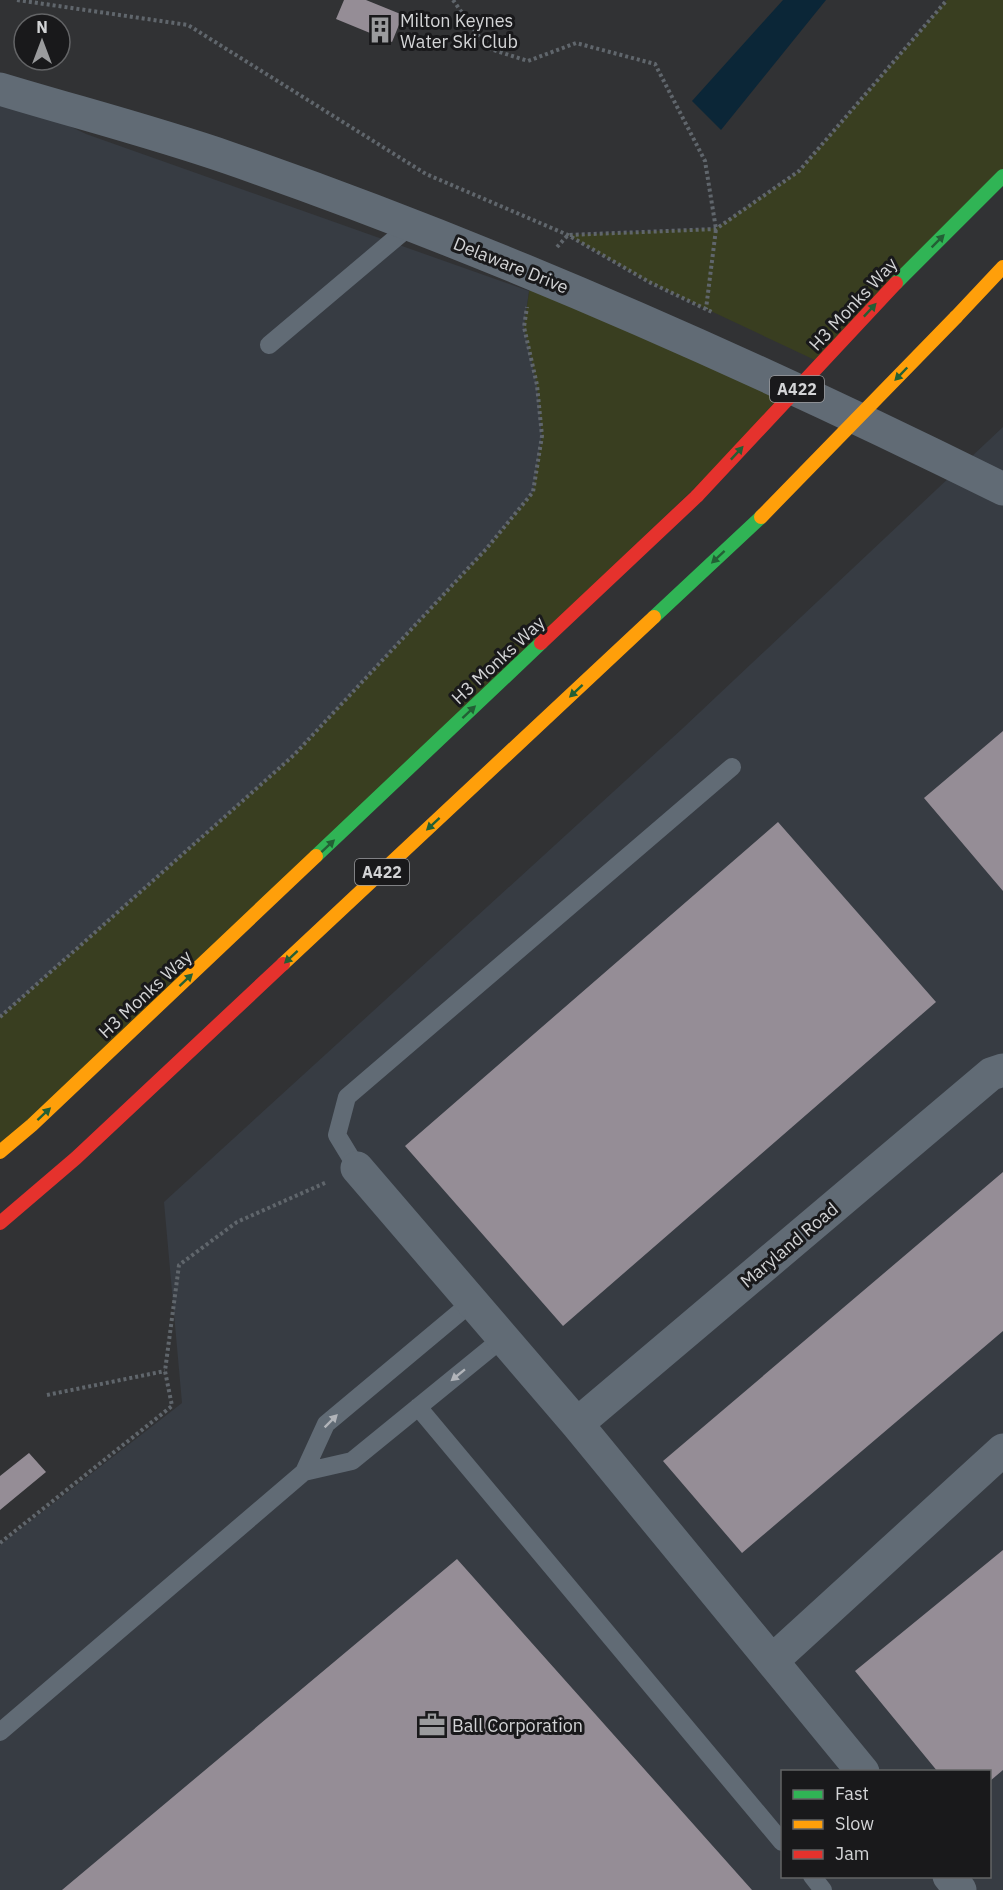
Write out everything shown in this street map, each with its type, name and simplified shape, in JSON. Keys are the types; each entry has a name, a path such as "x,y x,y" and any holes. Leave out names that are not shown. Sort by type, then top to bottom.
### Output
{"main road":[{"name":"H3 Monks Way","path":"0,1152 32,1125 697,496 896,283 1003,176"},
{"name":"A422","path":"0,1223 76,1158 761,517 1003,267"}],"street":[{"name":"Delaware Drive","path":"0,89 228,157 532,272 830,403 1003,489"},
{"name":"Maryland Road","path":"577,1424 991,1074 1003,1070"},
{"path":"357,1168 577,1424 861,1770"},
{"path":"772,1661 1003,1450"},
{"path":"951,1878 960,1890"}],"lane":[{"path":"269,345 410,226"},
{"path":"357,1168 337,1135 347,1097 732,767"},
{"path":"0,1732 304,1472 326,1424 472,1302"},
{"path":"304,1472 352,1461 503,1338"},
{"path":"418,1407 781,1840"},
{"path":"814,1878 823,1890"}],"path":[{"path":"17,0 188,25 426,174 568,235 716,228 799,171 947,0"},
{"path":"453,0 487,48 528,61 576,43 655,64 705,161 716,228 706,309"},
{"path":"0,1017 294,755 487,548 533,492 542,436 537,385 524,327 532,272 568,235"},
{"path":"0,1543 172,1406 165,1371 179,1265 237,1222 357,1168"},
{"path":"47,1395 165,1371"}],"shaded area":[{"path":"0,92 86,134 529,291 524,327 537,385 542,436 533,492 487,548 294,755 0,1017"},
{"path":"1003,427 1003,1890 0,1890 0,1545 182,1403 164,1202 682,729"}],"green space":[{"path":"947,0 1003,0 1003,176 817,361 649,282 568,235 716,228 799,171"},
{"path":"532,272 798,389 0,1152 0,1017 294,755 487,548 533,492 542,436 537,385 524,327"}],"water":[{"path":"783,0 826,0 721,130 692,101"}],"building":[{"name":"Milton Keynes Water Ski Club","path":"344,0 366,0 403,15 392,42 336,19"},
{"path":"1003,731 1003,891 924,798"},
{"path":"778,822 936,1002 563,1326 405,1146"},
{"path":"1003,1172 1003,1331 742,1553 663,1461"},
{"path":"29,1453 46,1472 0,1510 0,1476"},
{"path":"1003,1550 1003,1770 991,1780 991,1770 936,1770 855,1671"},
{"name":"Ball Corporation","path":"457,1559 752,1890 62,1890"}],"traffic: fast":[{"path":"896,283 1003,176"},
{"path":"654,617 761,517"},
{"path":"316,856 541,643"}],"traffic: slow":[{"path":"956,317 1003,267"},
{"path":"761,517 956,317"},
{"path":"283,964 654,617"},
{"path":"0,1152 32,1125 316,856"}],"traffic: jam":[{"path":"697,496 896,283"},
{"path":"541,643 697,496"},
{"path":"0,1223 76,1158 283,964"}],"place":[{"name":"Milton Keynes Water Ski Club","path":"380,30"},
{"name":"Ball Corporation","path":"432,1725"}]}
